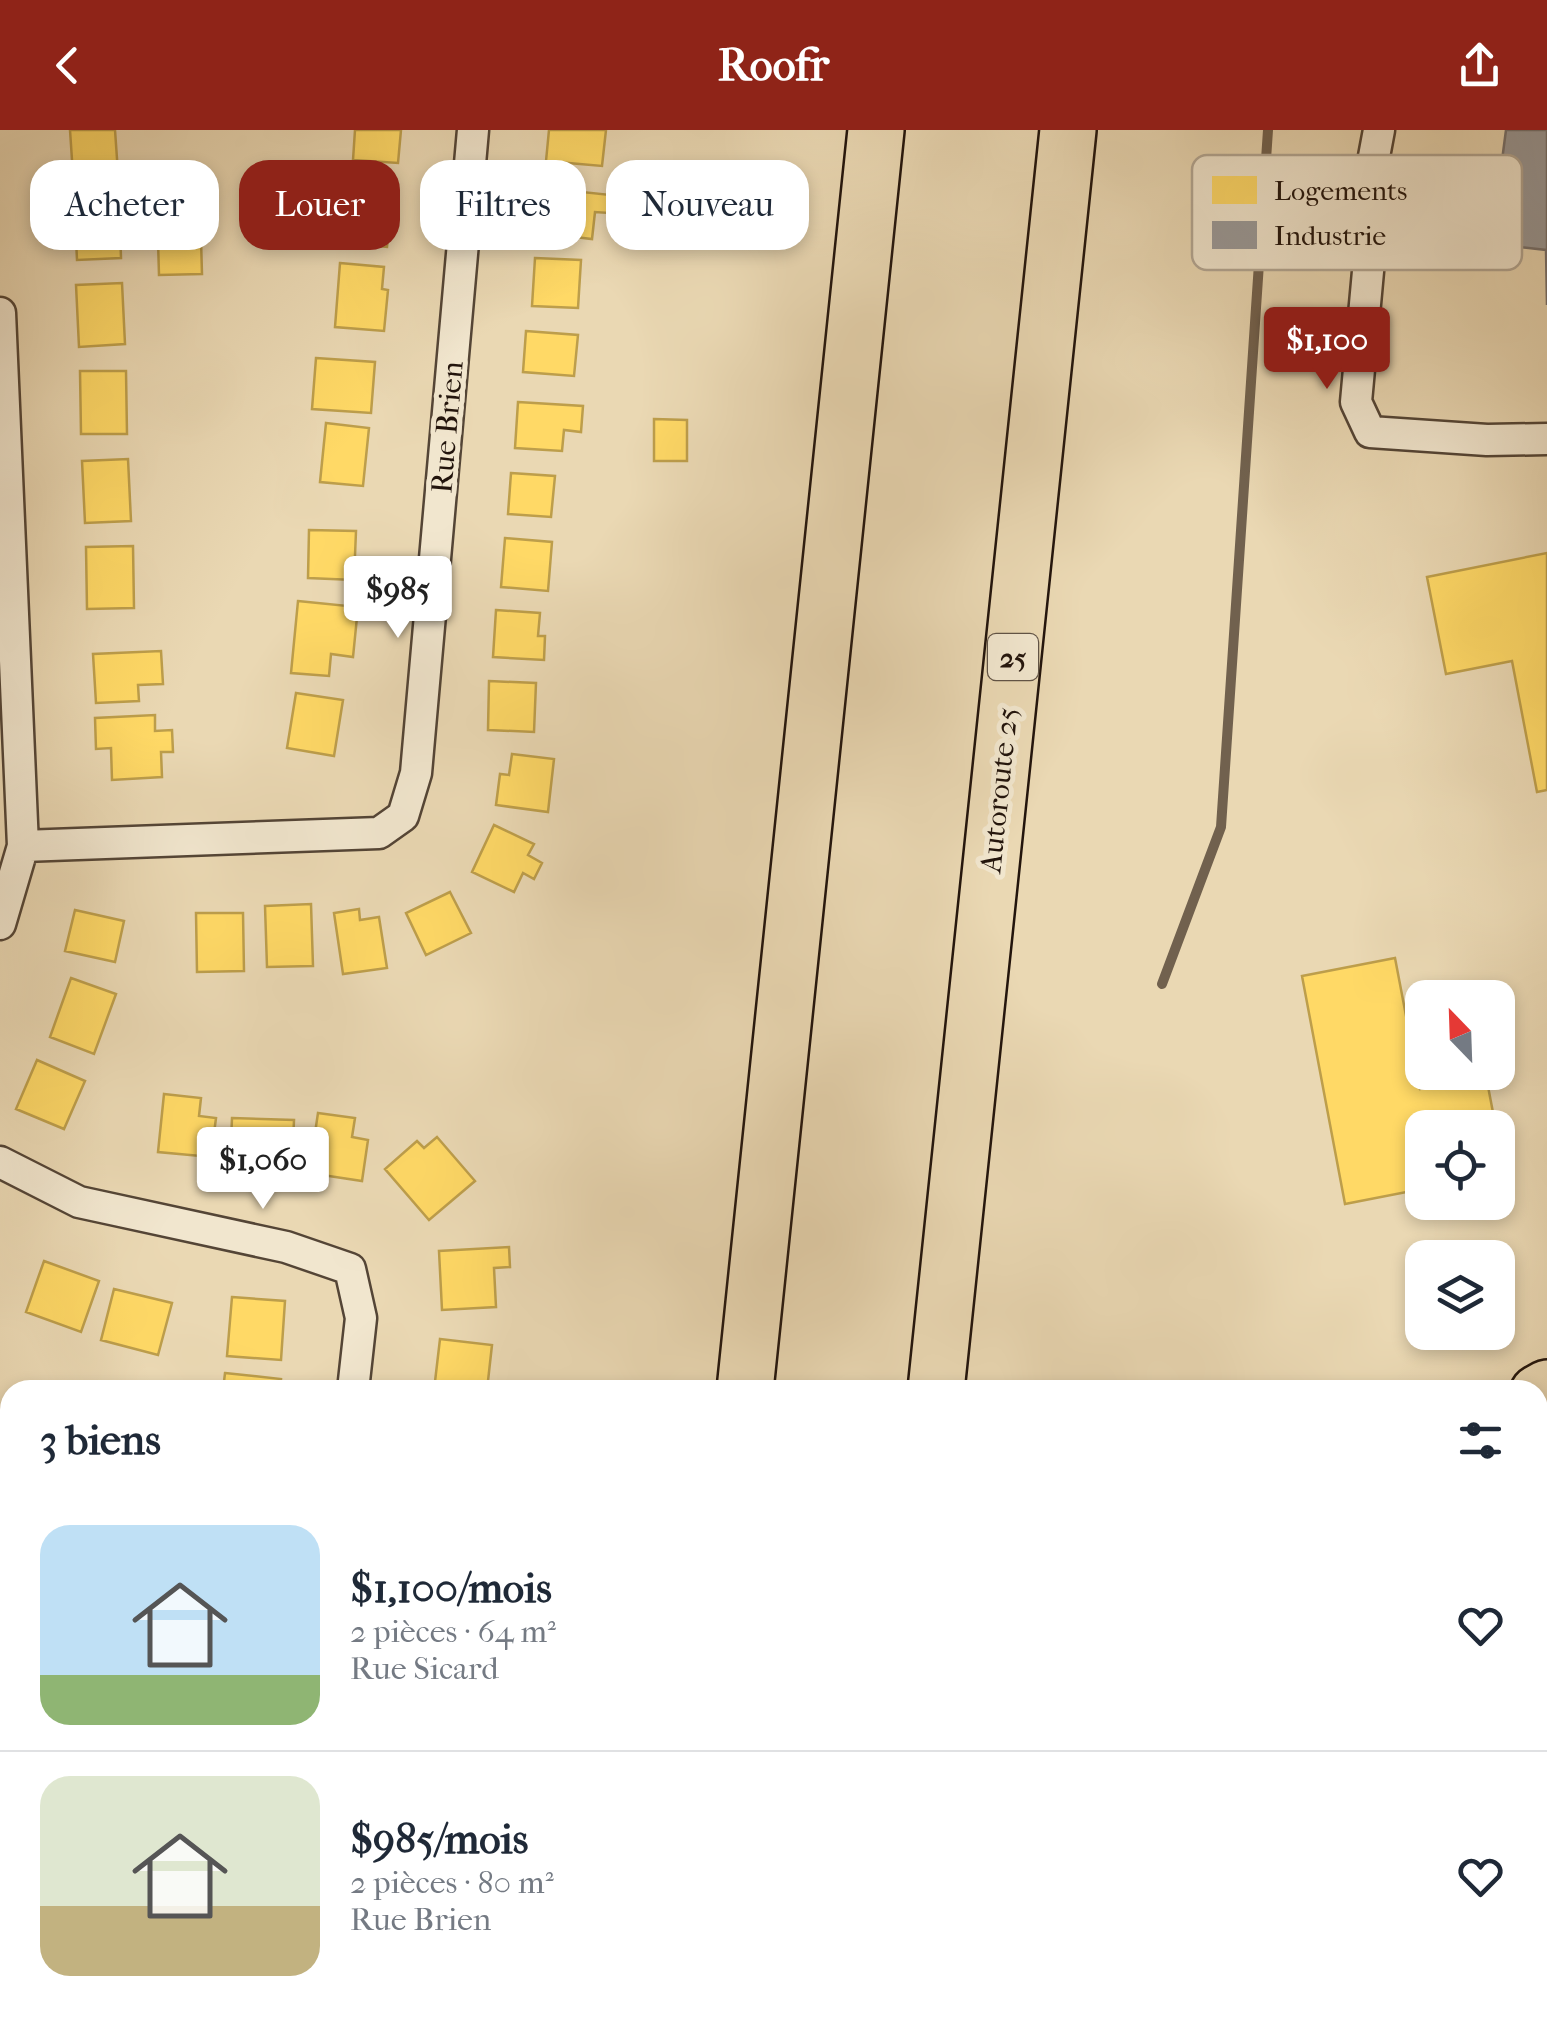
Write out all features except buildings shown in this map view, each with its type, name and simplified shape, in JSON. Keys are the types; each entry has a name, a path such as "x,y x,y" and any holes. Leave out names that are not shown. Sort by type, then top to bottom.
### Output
{"highway":[{"path":"746,1380 876,130"},
{"name":"Autoroute 25","path":"937,1380 1068,130"}],"street":[{"name":"Rue Brien","path":"23,846 379,833 403,816 416,773 473,130"},
{"path":"1375,155 1379,130"},
{"path":"1368,270 1356,402 1370,432 1486,440 1547,439"},
{"path":"0,313 23,846 0,924"},
{"path":"0,1162 79,1202 286,1247 350,1269 360,1318 355,1380"}],"waterway":[{"path":"1266,155 1268,130"},
{"path":"1162,984 1221,827 1259,270"}]}
